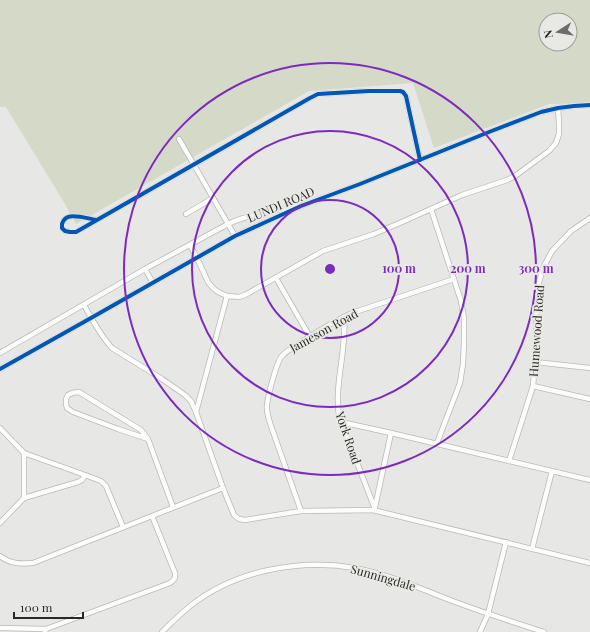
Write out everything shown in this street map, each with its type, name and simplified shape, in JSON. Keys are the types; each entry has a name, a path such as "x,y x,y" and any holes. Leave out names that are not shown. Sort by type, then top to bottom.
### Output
{"street":[{"path":"97,220 68,216 62,224 62,228 65,231 76,232 194,165 315,95 323,93 369,91 402,92 406,96 420,160"},
{"name":"LUNDI ROAD","path":"0,369 236,236 301,206 524,118 558,108 590,105"},
{"path":"190,245 208,282 213,288 227,296 239,297 245,295 323,251 374,234 462,195 515,176 554,147 558,138 558,108"},
{"path":"179,138 236,236"},
{"path":"186,214 213,198"},
{"name":"LUNDI ROAD","path":"0,353 145,269 228,224 241,218 257,214 301,206"},
{"path":"431,209 461,300 464,319 463,364 460,383 437,443"},
{"name":"Humewood Road","path":"509,461 534,386 537,297 539,282 544,266 552,251 571,231 590,218"},
{"path":"145,269 153,283"},
{"path":"276,278 310,337"},
{"name":"Jameson Road","path":"301,511 267,415 267,405 272,384 281,358 285,353 344,317 374,305 454,279"},
{"path":"196,412 227,296"},
{"path":"84,305 112,348 162,379 185,395 190,401 196,412 234,515 239,519 245,520 301,511 374,509 590,563"},
{"name":"York Road","path":"344,317 344,338 337,405 341,422 374,509"},
{"path":"535,362 590,368"},
{"path":"534,386 590,399"},
{"path":"148,439 73,412 67,408 66,404 68,395 79,392 141,430 148,439 173,507"},
{"path":"341,422 437,443 590,480"},
{"path":"0,428 24,453 101,481 106,486 123,527"},
{"path":"374,509 391,433"},
{"path":"24,453 24,498"},
{"path":"532,549 552,471"},
{"path":"0,523 24,498 78,482 82,480 84,475"},
{"path":"0,556 7,561 21,564 33,563 223,488"},
{"path":"0,628 45,630 170,583 176,577 175,572 152,516"},
{"path":"480,632 488,614 506,542"},
{"name":"Sunningdale","path":"162,632 189,607 205,596 224,585 246,576 266,570 297,566 329,565 355,568 374,573 488,614 544,632"}],"green space":[{"path":"0,0 590,0 590,103 549,104 434,148 413,83 309,91 76,224 6,107 0,107"}],"cycle path":[{"path":"97,220 94,219 78,216 71,216 64,220 62,228 65,231 76,232 318,94 369,91 403,92 406,96 420,160"},
{"path":"0,369 235,236 301,206 541,112 558,108 590,105"}]}
